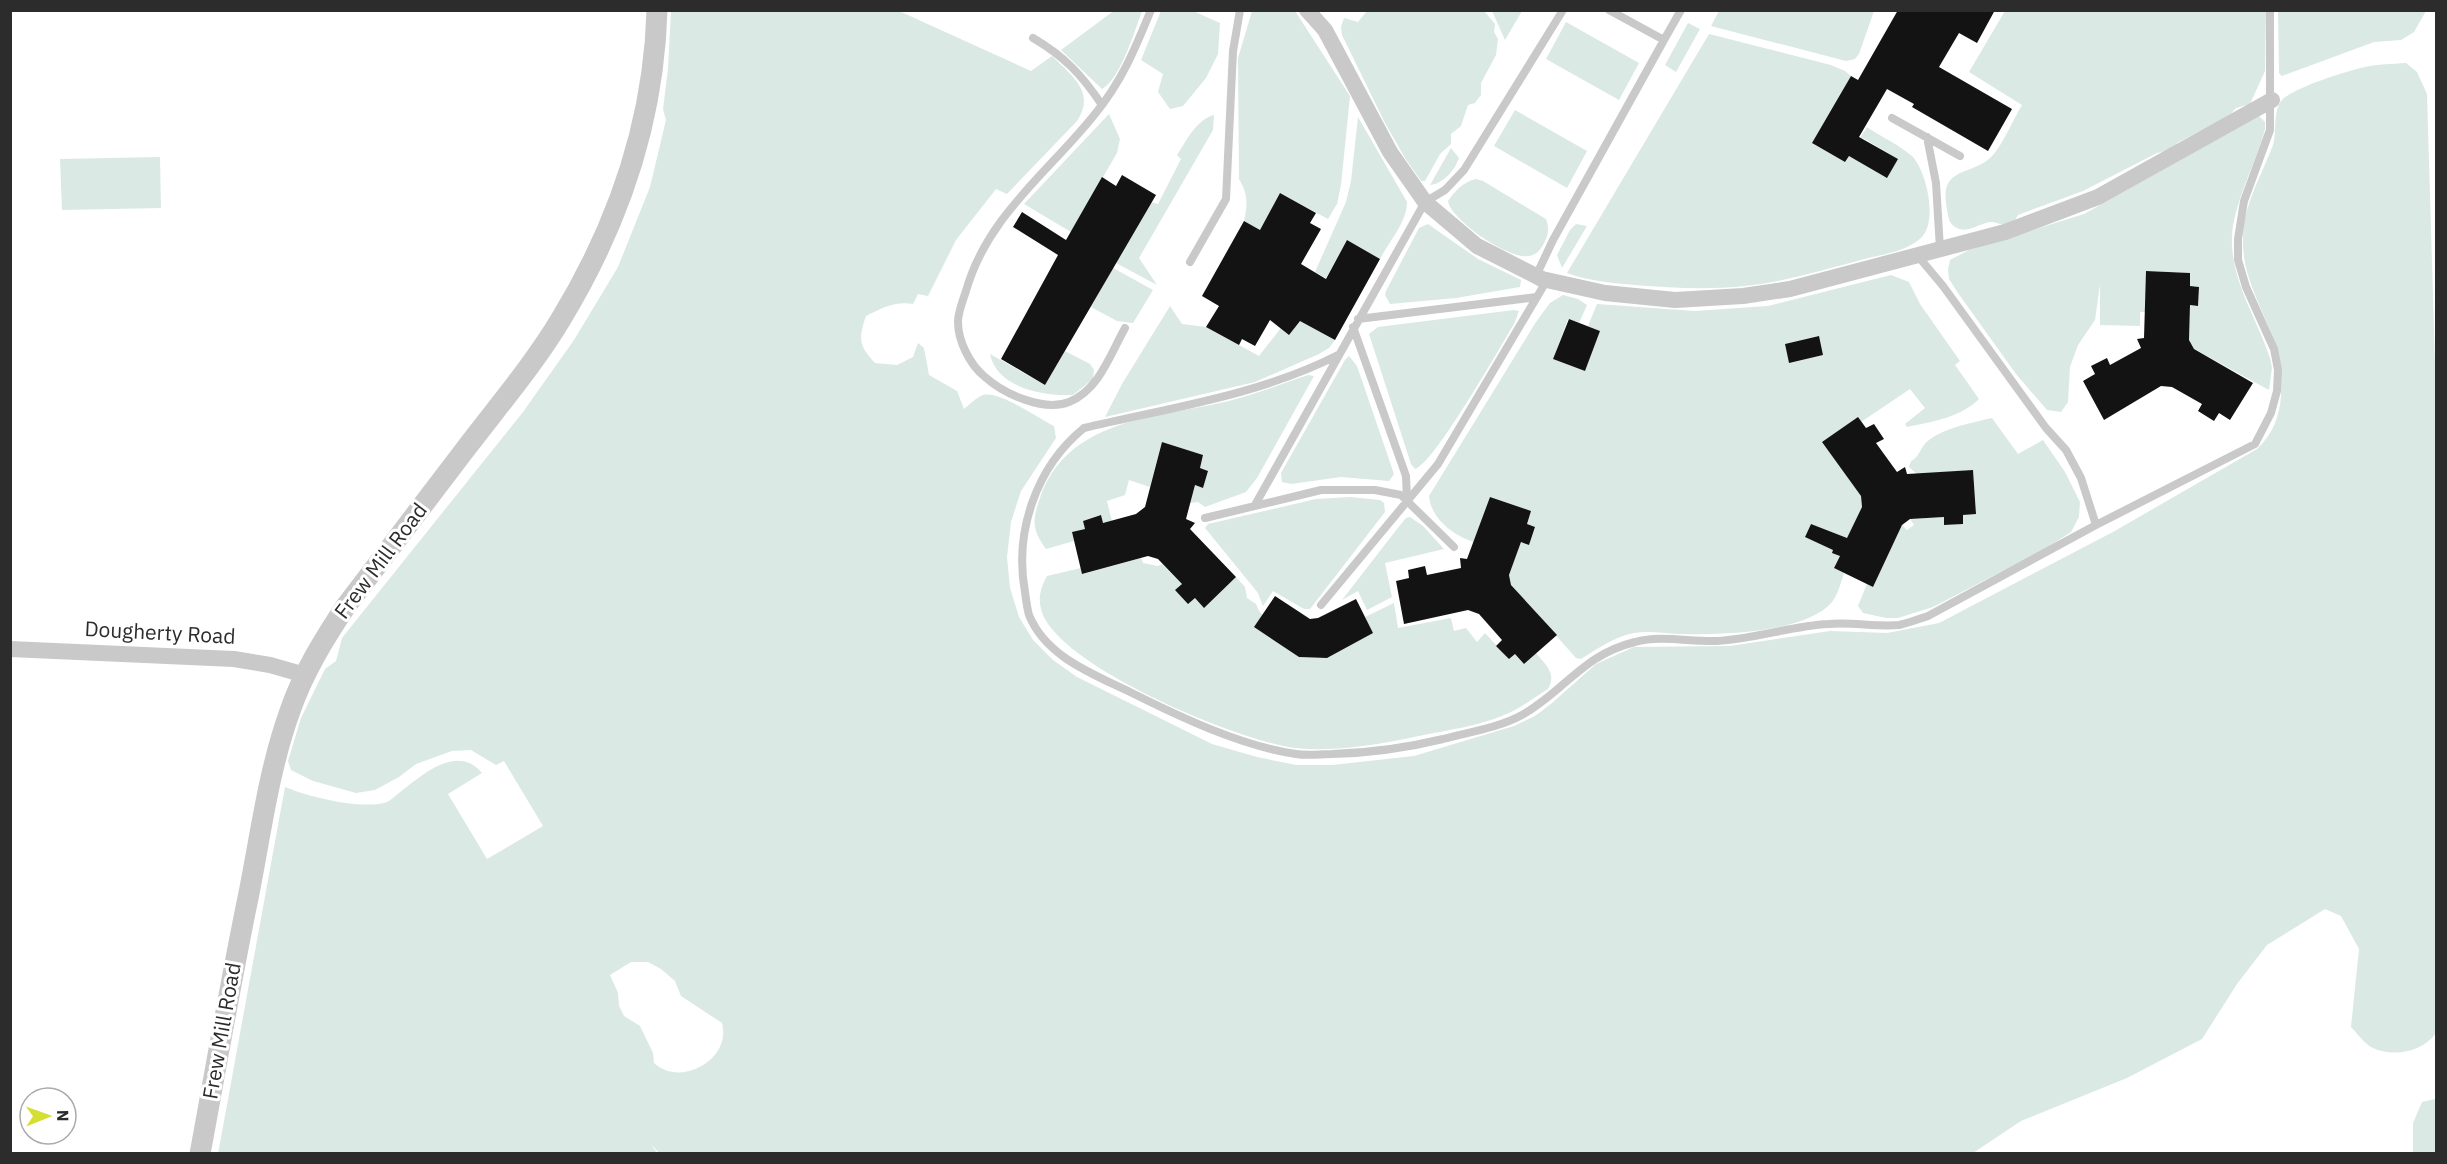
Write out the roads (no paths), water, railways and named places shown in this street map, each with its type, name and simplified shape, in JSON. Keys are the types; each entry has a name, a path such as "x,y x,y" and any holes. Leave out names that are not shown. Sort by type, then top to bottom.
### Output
{"street":[{"name":"Frew Mill Road","path":"200,1154 229,990 273,774 291,709 305,675 327,634 346,606 530,366 560,321 587,274 611,224 629,177 643,128 652,79 657,10"},
{"path":"1315,14 1390,152 1425,202 1477,246 1541,278 1605,293 1675,300 1743,296 1790,289 2005,232 2098,197 2272,100"},
{"name":"Dougherty Road","path":"10,649 234,659 270,665 305,675"}],"lane":[{"path":"1125,328 1094,386 1069,402 1053,406 1025,401 984,377 963,348 958,321 973,267 995,227 1024,190 1058,156 1102,105 1122,77 1151,10"},
{"path":"1190,262 1226,199 1233,51 1240,10"},
{"path":"1255,505 1425,202 1445,190 1464,170 1563,10"},
{"path":"1608,10 1664,40"},
{"path":"1321,605 1438,464 1537,297 1553,240 1681,10"},
{"path":"1338,355 1317,366 1266,384 1212,399 1084,428 1069,440 1046,475 1026,517 1021,567 1029,615 1058,654 1144,699 1207,727 1270,749 1300,755 1381,752 1503,724 1548,698 1575,671 1604,652 1636,641 1671,639 1716,641 1763,636 1829,624 1901,625 1928,616 2096,525 2255,444 2271,413 2277,391 2278,370 2274,349 2246,287 2238,260 2238,239 2244,201 2270,130 2272,100 2270,10"},
{"path":"1033,38 1057,52 1086,80 1102,105"},
{"path":"1892,118 1960,156"},
{"path":"1927,137 1936,183 1940,249"},
{"path":"1917,255 1943,286 2046,428 2066,450 2081,478 2096,525"},
{"path":"1358,319 1537,297"},
{"path":"1353,327 1406,476 1407,499"},
{"path":"1205,519 1321,490 1352,489 1401,495 1454,547"}]}
